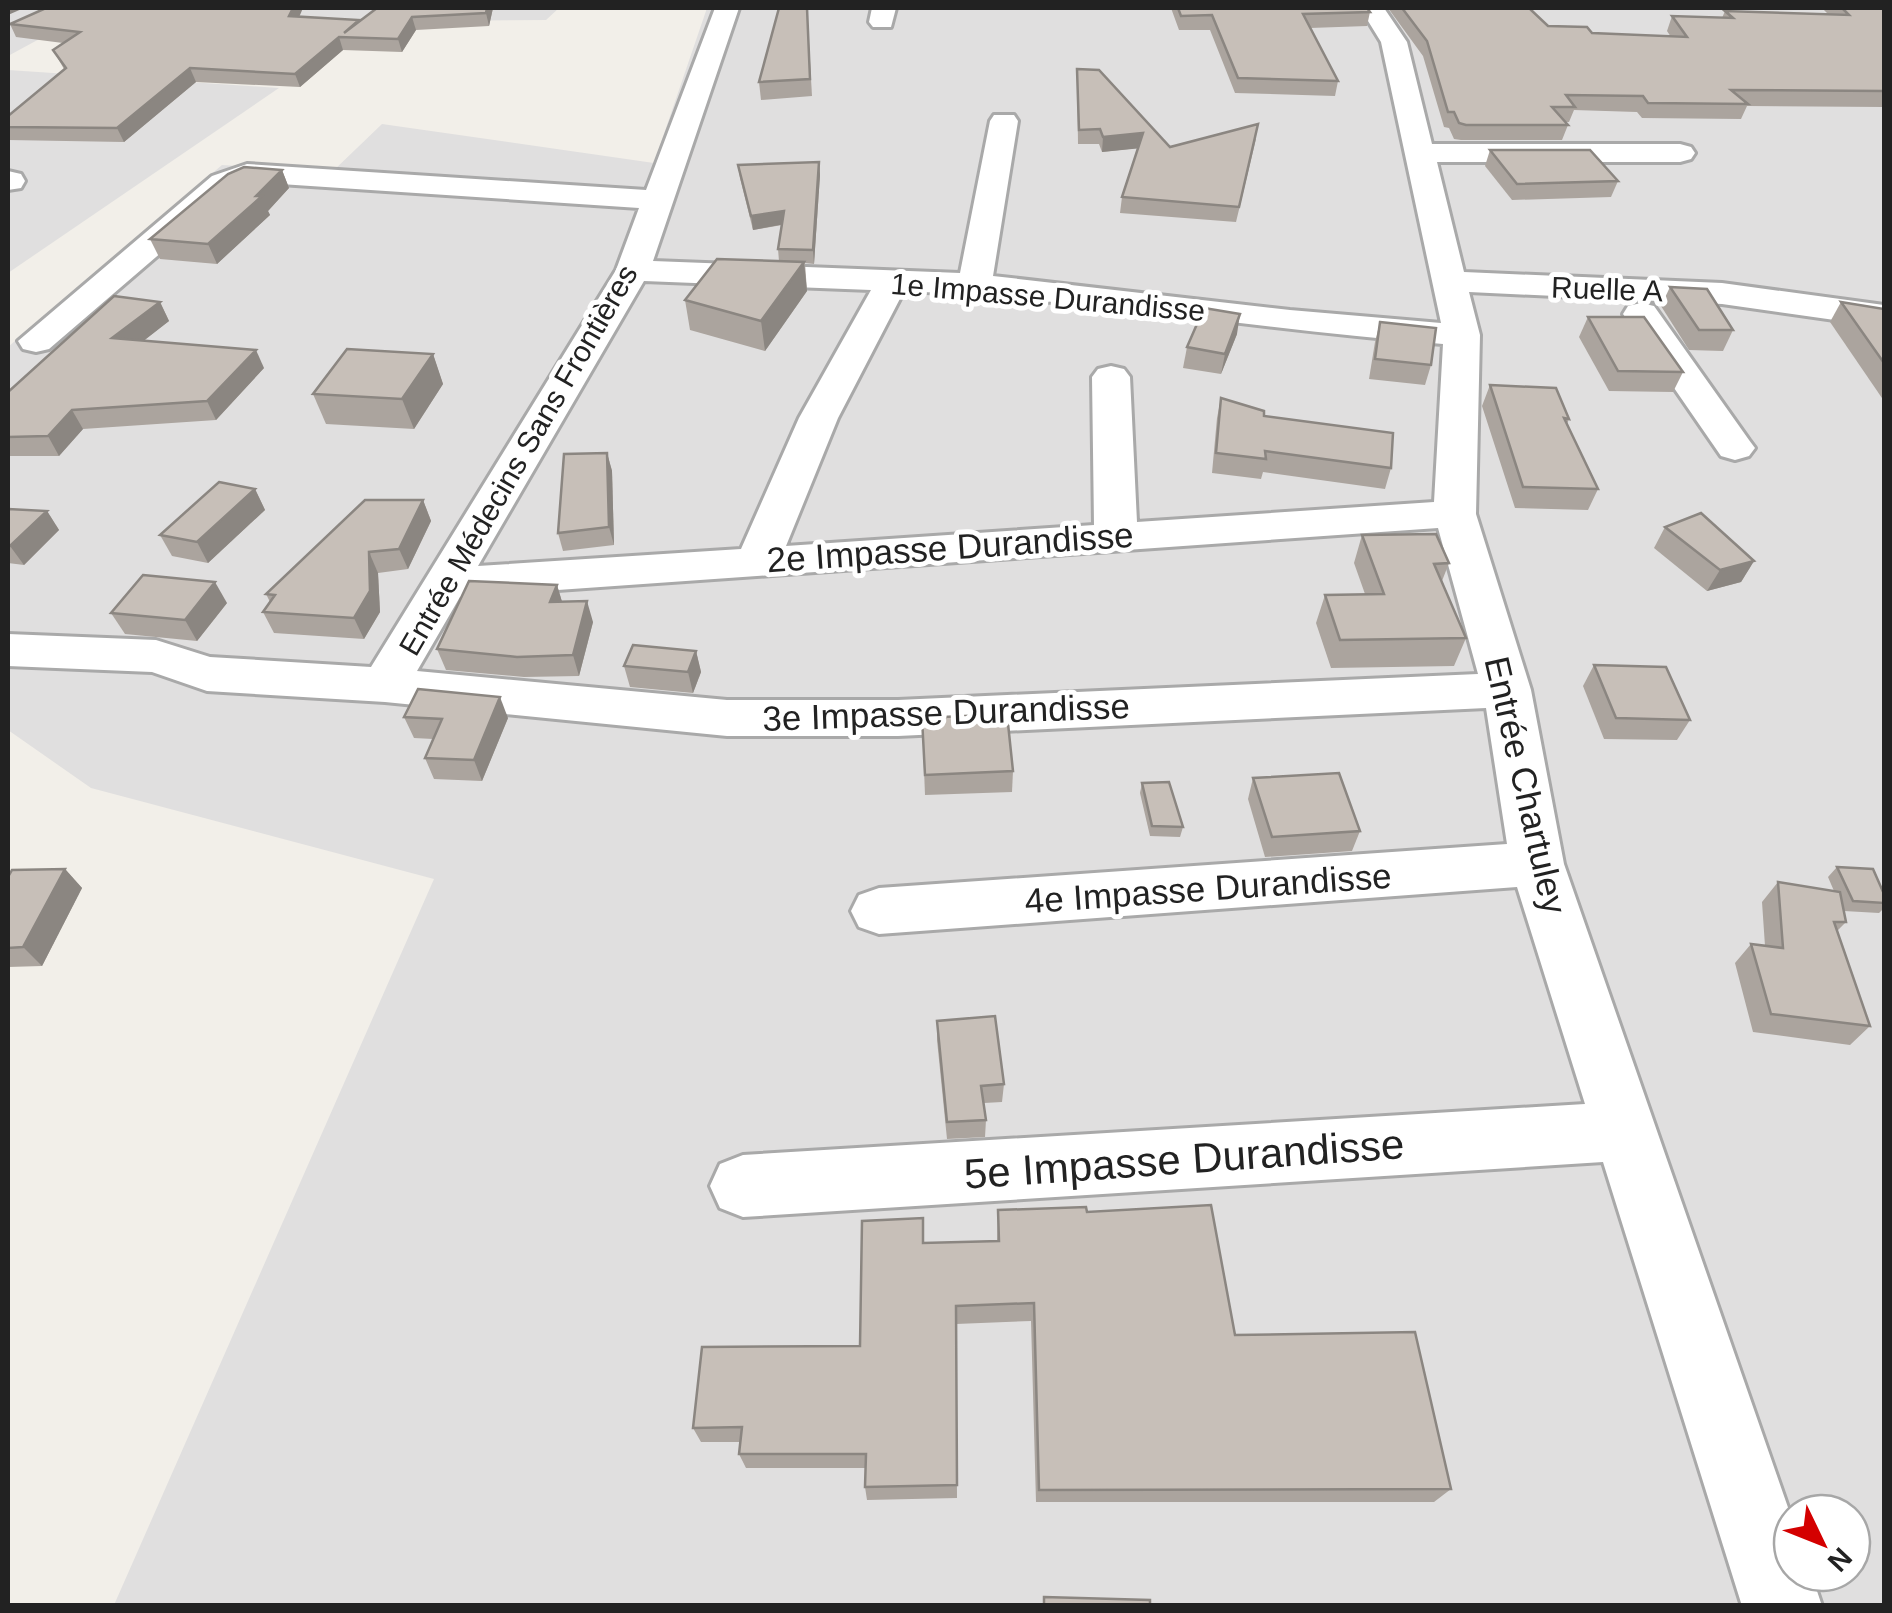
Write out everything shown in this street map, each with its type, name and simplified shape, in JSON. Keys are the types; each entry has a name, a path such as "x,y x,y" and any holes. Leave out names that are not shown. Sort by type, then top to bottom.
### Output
{"street":[{"name":"Entrée Médecins Sans Frontières","path":"386,685 633,270 727,8"},
{"name":"Entrée Chartuley","path":"1372,8 1394,42 1462,335 1455,514 1508,690 1537,864 1782,1606"},
{"path":"975,284 1004,122"},
{"path":"1419,153 1680,153"},
{"path":"36,341 210,192 231,177 247,173 657,200"},
{"name":"1e Impasse Durandisse","path":"633,270 975,284 1290,321 1462,335"},
{"path":"759,560 800,452 832,386 892,281"},
{"name":"Ruelle A","path":"1448,281 1623,288 1843,307 1884,316"},
{"path":"1623,288 1735,448"},
{"path":"1111,377 1116,536"},
{"name":"2e Impasse Durandisse","path":"446,583 1455,514"},
{"name":"3e Impasse Durandisse","path":"8,650 156,656 207,674 386,685 727,718 898,718 1508,690"},
{"name":"4e Impasse Durandisse","path":"879,911 1537,864"},
{"name":"5e Impasse Durandisse","path":"744,1186 1625,1131"}],"shaded area":[{"path":"8,8 559,8 546,20 67,24 8,56"},
{"path":"707,8 1884,8 1884,1605 114,1605 434,879 91,788 8,730 8,347 222,165 332,172 382,124 654,163"},
{"path":"8,70 279,88 8,273"}],"building":[{"path":"46,8 293,8 289,16 359,20 344,33 377,8 487,8 486,13 412,17 398,39 339,37 295,74 190,68 117,128 8,127 8,116 66,68 53,50 80,32 10,24"},
{"path":"779,8 807,8 810,79 759,82"},
{"path":"1178,8 1367,8 1370,12 1303,14 1338,81 1238,78 1212,15 1181,16"},
{"path":"1402,8 1529,8 1548,26 1587,27 1592,33 1687,37 1672,16 1733,18 1725,11 1849,15 1842,8 1884,8 1884,91 1731,90 1748,104 1648,103 1643,96 1566,95 1575,107 1552,107 1568,125 1466,125 1459,123 1454,112 1448,112 1427,41"},
{"path":"1077,69 1099,70 1170,147 1258,124 1239,207 1122,197 1143,133 1103,137 1100,129 1079,130"},
{"path":"1490,150 1590,150 1618,181 1517,184"},
{"path":"819,162 813,250 778,249 784,211 751,216 738,165"},
{"path":"244,167 282,170 256,196 262,196 208,244 150,239 228,174"},
{"path":"717,259 804,262 761,321 685,300"},
{"path":"1670,287 1707,289 1733,330 1699,330"},
{"path":"114,296 160,302 112,338 256,350 207,401 72,410 48,436 8,437 8,392"},
{"path":"1841,302 1884,309 1884,363"},
{"path":"1204,308 1240,314 1225,354 1187,347"},
{"path":"1588,317 1644,317 1683,372 1618,371"},
{"path":"1380,322 1436,328 1431,365 1375,359"},
{"path":"347,349 433,354 402,399 313,394"},
{"path":"1490,385 1556,388 1569,419 1564,418 1598,489 1523,487"},
{"path":"1221,398 1264,411 1264,416 1393,433 1391,468 1265,451 1266,459 1216,453"},
{"path":"607,453 609,527 558,533 564,454"},
{"path":"219,482 255,489 197,542 160,535"},
{"path":"365,500 423,500 399,549 369,552 370,591 354,618 263,612 275,595 266,594"},
{"path":"8,509 47,511 8,546"},
{"path":"1701,513 1754,561 1720,570 1665,527"},
{"path":"1436,534 1449,563 1434,564 1466,638 1340,640 1325,595 1384,594 1362,535"},
{"path":"143,575 215,582 185,620 111,613"},
{"path":"469,581 557,585 550,602 587,601 573,655 517,657 437,649"},
{"path":"633,645 696,651 688,672 624,666"},
{"path":"1594,665 1666,667 1690,720 1616,718"},
{"path":"418,689 500,697 474,760 425,758 442,719 404,717"},
{"path":"1007,714 1013,771 925,775 922,718"},
{"path":"1339,773 1360,831 1272,837 1253,778"},
{"path":"1169,782 1183,827 1152,826 1142,783"},
{"path":"1837,867 1873,869 1884,903 1853,901"},
{"path":"65,869 23,947 8,948 8,877 12,870"},
{"path":"1778,882 1840,892 1846,922 1834,922 1870,1026 1771,1014 1751,944 1783,948"},
{"path":"995,1016 1004,1084 981,1086 986,1120 947,1122 937,1021"},
{"path":"1211,1205 1235,1335 1415,1332 1451,1489 1039,1490 1034,1303 956,1306 957,1485 865,1487 866,1454 739,1454 742,1427 693,1428 702,1347 860,1346 862,1221 923,1218 923,1243 999,1241 998,1210 1086,1207 1087,1212"},
{"path":"1044,1597 1150,1600 1150,1606 1044,1606"}]}
